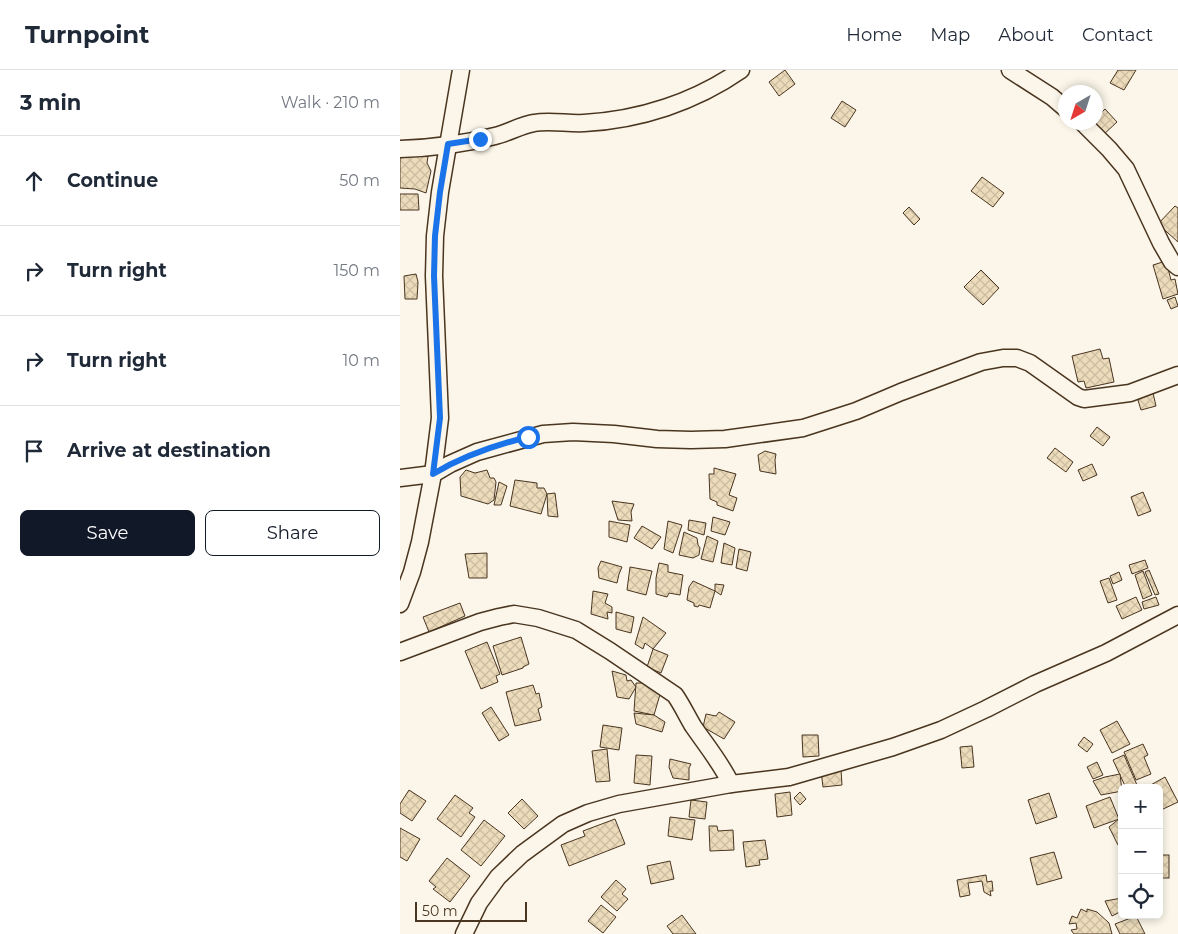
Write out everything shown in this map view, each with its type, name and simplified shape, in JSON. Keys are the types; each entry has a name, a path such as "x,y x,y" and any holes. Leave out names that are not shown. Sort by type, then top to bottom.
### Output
{"street":[{"path":"400,604 412,572 433,474 440,418 434,276 435,236 440,192 461,70"},
{"path":"400,149 496,136 534,123 584,123 622,118 672,106 708,91 741,70"},
{"path":"1010,70 1058,102"},
{"path":"1090,130 1110,149 1126,169 1161,243 1172,262 1178,267"},
{"path":"400,478 433,474 477,452 542,434 598,433 691,440 725,439 803,428 856,411 981,362 1003,358 1017,358 1030,363 1078,397 1084,399 1130,393 1178,375"},
{"path":"400,652 480,622 514,614 538,618 576,630 610,650 674,695 726,773 731,784"},
{"path":"464,934 479,903 498,877 522,854 563,824 588,813 619,804 797,774 894,747 941,730 986,710 1035,684 1106,652 1178,615"}],"building":[{"path":"785,70 795,84 779,96 769,82"},
{"path":"1118,70 1136,70 1124,90 1110,83"},
{"path":"842,101 856,110 845,127 831,118"},
{"path":"1105,109 1117,122 1103,135 1099,130 1103,130 1103,111"},
{"path":"400,153 428,156 427,163 431,171 426,193 415,189 400,188"},
{"path":"982,177 1004,193 993,207 971,191"},
{"path":"400,194 418,194 419,210 400,210"},
{"path":"1175,206 1178,208 1178,242 1158,224"},
{"path":"909,207 920,219 914,225 903,213"},
{"path":"1166,261 1171,280 1175,279 1178,294 1163,299 1153,265"},
{"path":"981,270 999,288 983,305 964,287"},
{"path":"416,274 418,282 417,299 405,299 404,276"},
{"path":"1175,297 1178,306 1171,309 1167,300"},
{"path":"1100,349 1103,359 1109,358 1114,382 1086,388 1084,381 1078,382 1072,356"},
{"path":"1153,393 1156,406 1141,410 1137,397"},
{"path":"1097,427 1110,437 1103,446 1090,436"},
{"path":"1055,448 1073,462 1066,472 1047,458"},
{"path":"765,451 776,454 776,474 760,471 758,455"},
{"path":"1092,464 1097,475 1083,481 1078,470"},
{"path":"714,468 736,474 729,495 737,498 733,511 717,505 717,502 710,499 709,474 714,474"},
{"path":"466,470 475,473 487,470 490,478 494,478 496,482 494,500 488,504 461,496 460,477"},
{"path":"515,480 537,483 537,488 544,488 547,494 541,514 510,506"},
{"path":"499,482 507,486 501,505 494,505"},
{"path":"1143,492 1151,511 1138,516 1131,497"},
{"path":"555,493 558,517 548,516 547,494"},
{"path":"612,501 634,504 631,512 632,521 618,520"},
{"path":"713,517 730,522 725,535 711,531"},
{"path":"689,520 706,523 704,535 688,530"},
{"path":"609,521 630,525 627,542 609,537"},
{"path":"668,521 682,525 673,553 664,549"},
{"path":"642,526 661,537 652,549 634,538"},
{"path":"684,532 697,538 700,548 699,555 693,558 679,555"},
{"path":"707,536 718,541 713,562 701,559"},
{"path":"724,543 735,548 732,565 721,563"},
{"path":"739,549 751,552 747,571 736,568"},
{"path":"487,553 487,578 469,578 465,554"},
{"path":"1145,560 1148,568 1132,574 1129,565"},
{"path":"601,561 622,567 617,583 599,578 598,568"},
{"path":"659,563 668,565 668,572 683,575 680,595 669,593 667,597 656,594 656,578"},
{"path":"630,567 652,571 646,595 627,590"},
{"path":"1149,570 1159,594 1155,595 1145,572"},
{"path":"1143,571 1152,595 1143,599 1135,575"},
{"path":"1119,572 1122,580 1113,584 1110,576"},
{"path":"1109,578 1117,600 1108,603 1100,581"},
{"path":"693,581 715,591 710,608 699,605 698,607 694,606 694,603 687,600 689,587"},
{"path":"715,584 724,585 721,595 715,591"},
{"path":"593,591 608,594 605,603 612,607 612,613 607,612 608,619 591,614"},
{"path":"1136,597 1142,610 1122,619 1116,606"},
{"path":"1156,597 1159,605 1144,609 1142,602"},
{"path":"460,603 465,616 429,632 423,617"},
{"path":"616,612 634,617 631,633 616,629"},
{"path":"643,617 666,633 653,649 645,643 643,649 635,644"},
{"path":"521,637 529,664 502,675 493,646"},
{"path":"487,642 500,674 496,676 498,682 481,689 465,651"},
{"path":"653,649 668,655 661,673 647,667"},
{"path":"612,671 626,675 627,681 631,680 636,687 629,699 617,697"},
{"path":"636,683 646,683 661,691 654,715 634,711"},
{"path":"533,685 536,694 539,693 542,707 538,709 541,720 515,726 506,692"},
{"path":"491,707 509,735 499,741 482,713"},
{"path":"719,712 735,722 724,739 703,727 706,714 716,716"},
{"path":"634,713 654,715 665,722 662,732 636,724"},
{"path":"1117,721 1130,744 1112,753 1100,730"},
{"path":"603,725 622,728 619,750 600,747"},
{"path":"802,735 818,735 819,756 803,757"},
{"path":"1084,737 1093,744 1087,752 1078,745"},
{"path":"1143,744 1148,755 1144,757 1151,774 1136,780 1124,752"},
{"path":"972,746 974,767 962,768 960,747"},
{"path":"607,749 610,781 596,782 592,751"},
{"path":"636,755 652,756 650,785 634,783"},
{"path":"1124,755 1137,784 1124,784 1113,760"},
{"path":"670,759 691,764 689,780 673,778 669,767"},
{"path":"1097,762 1103,775 1093,779 1087,767"},
{"path":"841,770 842,785 823,787 821,771"},
{"path":"1120,774 1121,784 1118,784 1118,792 1101,795 1093,781"},
{"path":"1165,777 1178,802 1163,809 1163,784 1153,784"},
{"path":"409,790 426,801 412,821 400,813 400,804"},
{"path":"790,792 792,815 777,817 775,794"},
{"path":"800,792 806,799 800,805 794,798"},
{"path":"1049,793 1057,817 1036,824 1028,800"},
{"path":"455,795 473,808 469,813 475,817 461,837 437,819"},
{"path":"1110,797 1118,819 1094,828 1086,806"},
{"path":"522,799 538,816 524,829 508,813"},
{"path":"691,800 707,802 705,819 689,817"},
{"path":"670,817 695,820 692,840 668,836"},
{"path":"615,819 625,844 569,866 561,845 585,836 583,831"},
{"path":"484,820 505,836 481,866 461,850"},
{"path":"1118,820 1118,845 1109,827"},
{"path":"709,826 717,826 718,831 733,830 734,850 710,851"},
{"path":"400,828 420,839 407,861 400,857"},
{"path":"765,840 768,859 759,860 760,865 746,867 743,842"},
{"path":"1054,852 1062,878 1037,885 1030,858"},
{"path":"1163,855 1169,855 1169,878 1163,878"},
{"path":"447,858 470,876 450,902 433,889 436,887 429,881"},
{"path":"670,861 674,879 651,884 647,866"},
{"path":"986,875 987,882 992,881 993,891 990,891 991,896 984,892 982,881 968,883 970,895 960,897 957,880"},
{"path":"616,880 626,889 622,894 628,899 617,911 601,897"},
{"path":"1118,899 1118,913 1112,916 1105,901"},
{"path":"601,905 616,917 603,933 588,921"},
{"path":"1081,909 1087,912 1087,909 1097,912 1109,923 1112,934 1074,934 1071,930 1077,929 1076,923 1069,924 1072,916 1077,918"},
{"path":"682,915 696,934 673,934 667,926"},
{"path":"1128,919 1138,919 1145,934 1120,934 1115,924"}],"route":[{"path":"480,139 448,144 444,163 435,236 434,276 439,356 440,418 433,474 477,452 528,437"}]}
